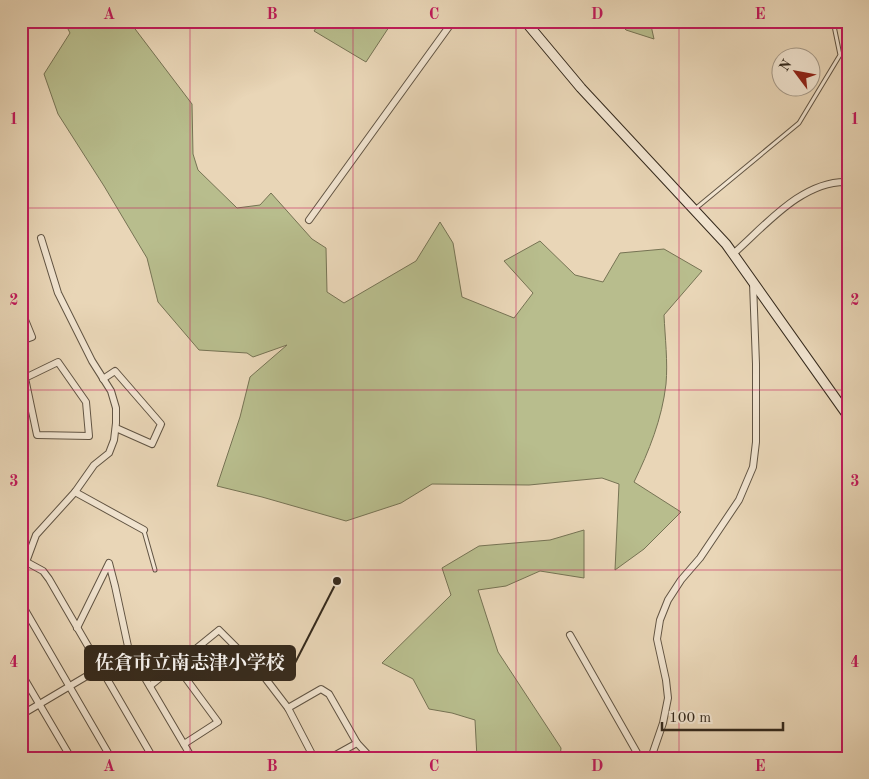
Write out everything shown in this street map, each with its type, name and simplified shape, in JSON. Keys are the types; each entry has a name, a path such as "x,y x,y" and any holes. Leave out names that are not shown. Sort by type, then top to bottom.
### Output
{"street":[{"path":"309,220 395,104 453,21"},
{"path":"525,21 581,88 695,210 733,254 848,416"},
{"path":"733,254 794,199 829,183 848,182"},
{"path":"41,238 58,293 92,361 111,391 116,408 116,428 114,440 108,452 94,465 75,492 36,535 24,561 46,575 153,758"},
{"path":"651,758 663,723 668,698 657,639 660,620 668,600 677,586 700,558 739,500 753,467 756,442 756,364 753,280"},
{"path":"21,310 32,337 21,341"},
{"path":"58,362 86,402 88,436 37,435 30,406 25,378 58,362"},
{"path":"103,379 115,371 160,424 152,444 116,428"},
{"path":"21,408 30,406"},
{"path":"75,492 144,530"},
{"path":"21,515 21,538"},
{"path":"77,628 109,563 116,586 129,651 192,758"},
{"path":"21,603 111,758"},
{"path":"150,686 219,630 258,670 288,708 314,758"},
{"path":"570,635 640,758"},
{"path":"21,714 129,651"},
{"path":"176,665 218,722 184,744"},
{"path":"21,673 71,758"},
{"path":"288,708 321,689 326,691 357,743 371,758"},
{"path":"330,758 357,743"}],"lane":[{"path":"440,21 447,30"},
{"path":"695,210 799,123 840,55 833,21"},
{"path":"144,530 155,570"}],"green space":[{"path":"64,21 129,21 192,104 193,154 198,170 237,208 260,205 271,193 312,239 326,248 327,292 344,303 416,261 440,222 453,243 462,297 514,318 533,293 504,261 540,241 575,275 603,282 620,253 664,249 702,271 664,315 667,367 664,397 654,434 634,482 681,512 644,549 615,570 619,484 602,478 529,485 432,484 401,503 346,521 217,486 240,417 250,377 287,345 253,357 247,353 199,350 158,302 147,258 58,114 44,74 70,33"},
{"path":"321,21 393,21 366,62 314,31"},
{"path":"617,21 650,21 654,39 626,30"},
{"path":"584,530 584,578 540,571 506,586 478,590 498,652 561,748 560,758 477,758 475,720 429,709 413,679 382,663 451,595 442,568 479,546 550,540"}],"place":[{"name":"佐倉市立南志津小学校","path":"337,581"}]}
